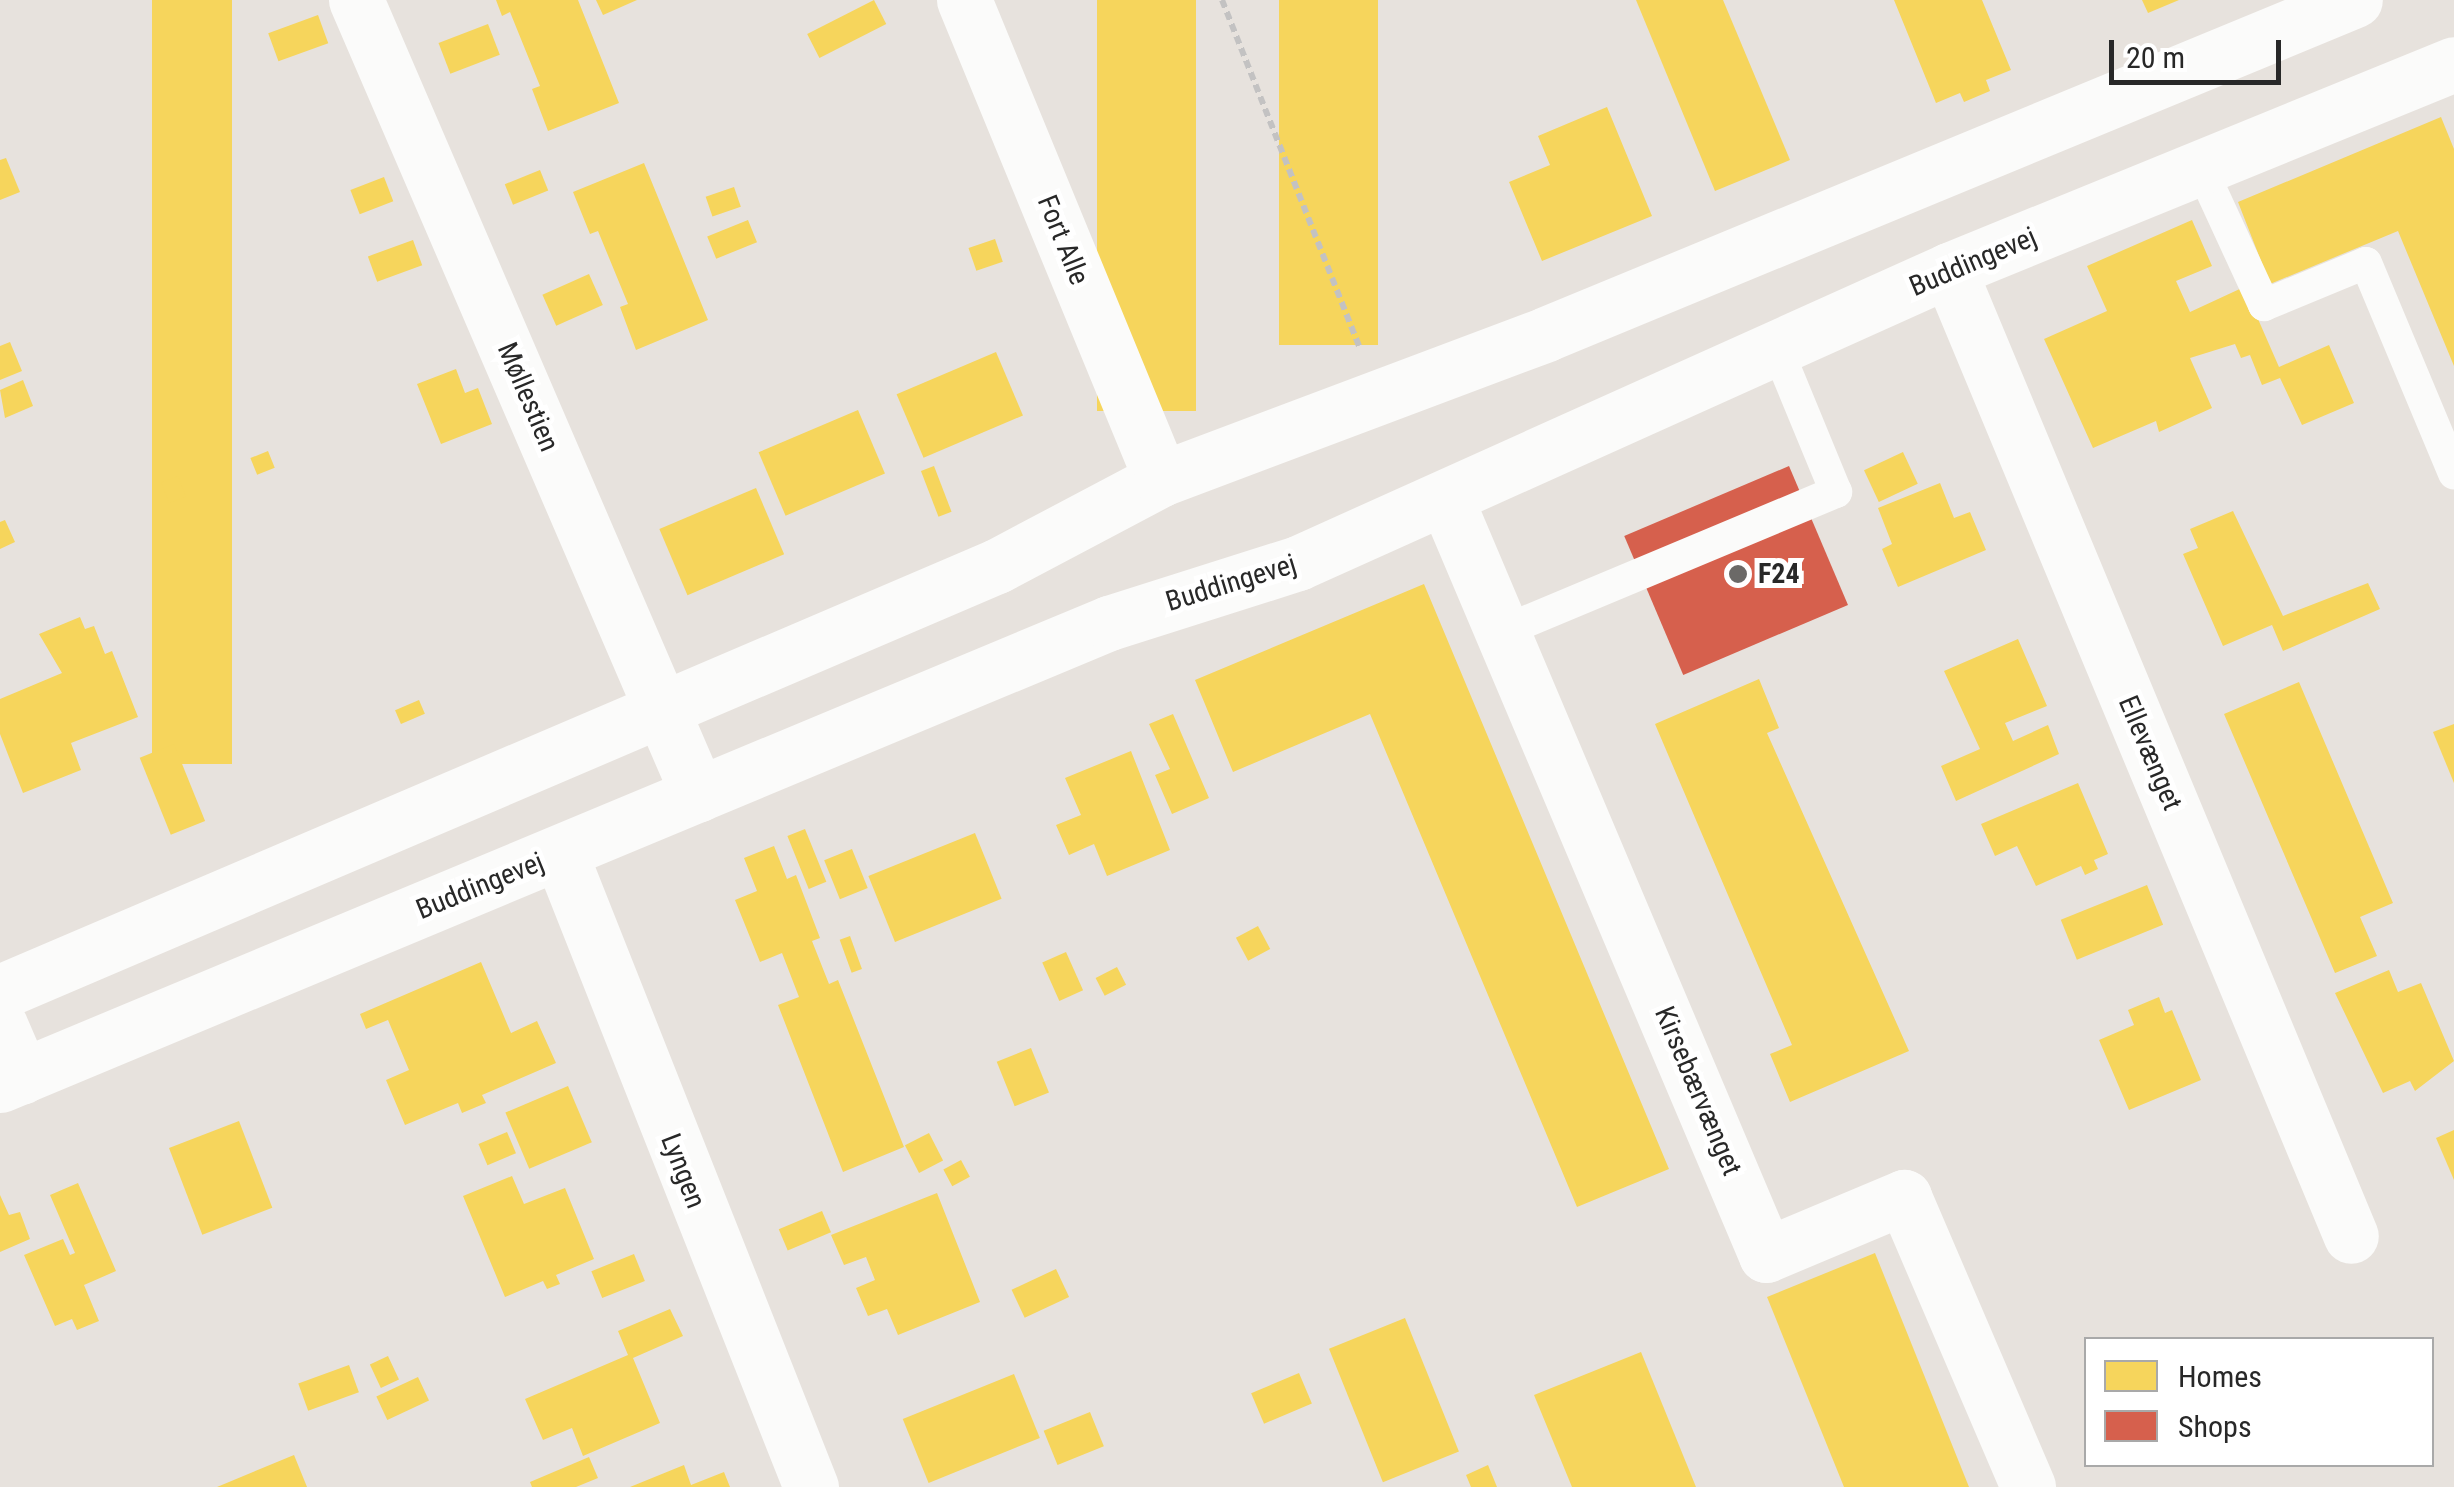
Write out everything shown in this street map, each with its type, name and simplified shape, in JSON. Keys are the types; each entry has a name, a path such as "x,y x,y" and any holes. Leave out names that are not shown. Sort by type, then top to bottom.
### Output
{"street":[{"name":"Møllestien","path":"356,0 698,794"},
{"name":"Fort Alle","path":"964,0 1161,479"},
{"path":"0,992 997,566 1161,479 1378,393 1530,341 2354,0"},
{"name":"Buddingevej","path":"11,1080 1109,623 1298,564 1949,270 2454,64"},
{"name":"Ellevænget","path":"1949,270 2351,1236"},
{"name":"Kirsebærvænget","path":"1446,499 1506,630 1766,1255 1904,1197 2028,1487"},
{"name":"Lyngen","path":"560,853 812,1487"},
{"path":"0,1026 11,1080"}],"lane":[{"path":"2201,168 2264,305 2366,263 2454,474"},
{"path":"1506,630 1836,492 1777,349"}],"path":[{"path":"1222,0 1378,393"}],"building: Homes":[{"path":"152,0 232,0 232,764 152,764"},
{"path":"496,0 578,0 619,103 548,131 532,89 540,86 510,12 502,16"},
{"path":"596,0 637,0 603,15"},
{"path":"874,0 886,24 819,58 807,34"},
{"path":"1097,0 1196,0 1196,411 1097,411"},
{"path":"1279,0 1378,0 1378,345 1279,345"},
{"path":"1636,0 1723,0 1790,160 1715,191"},
{"path":"1894,0 1982,0 2011,70 1986,80 1990,91 1964,102 1960,93 1936,103"},
{"path":"2142,0 2179,0 2148,13"},
{"path":"318,15 328,43 278,61 268,33"},
{"path":"488,24 500,55 450,74 439,43"},
{"path":"1607,107 1652,216 1542,261 1509,182 1550,165 1538,136"},
{"path":"2441,117 2454,149 2454,366 2398,231 2270,284 2238,202"},
{"path":"6,158 20,192 0,200 0,160"},
{"path":"644,163 708,320 636,350 620,307 628,304 598,231 590,234 573,192"},
{"path":"540,170 548,190 513,205 505,184"},
{"path":"384,177 393,201 360,214 350,190"},
{"path":"734,187 741,207 712,217 706,197"},
{"path":"748,220 757,242 716,259 707,236"},
{"path":"2192,220 2212,266 2176,281 2190,312 2244,287 2279,367 2329,345 2354,403 2302,425 2280,378 2262,385 2250,355 2241,358 2235,344 2190,358 2212,408 2159,432 2156,421 2093,448 2044,339 2107,311 2087,266"},
{"path":"995,239 1003,262 976,271 969,248"},
{"path":"413,240 422,265 377,282 368,256"},
{"path":"589,274 603,305 556,326 542,295"},
{"path":"10,342 22,371 0,380 0,346"},
{"path":"996,352 1023,416 924,458 897,394"},
{"path":"456,369 465,393 478,388 492,424 441,444 417,384"},
{"path":"23,380 33,406 5,418 0,390"},
{"path":"858,410 885,474 786,516 759,452"},
{"path":"268,451 275,468 257,475 250,458"},
{"path":"1903,452 1918,484 1879,502 1864,470"},
{"path":"934,466 952,512 938,517 921,471"},
{"path":"178,476 186,497 169,503 161,482"},
{"path":"1940,483 1954,518 1970,512 1986,550 1898,587 1882,549 1892,544 1878,508"},
{"path":"756,488 784,554 687,595 659,529"},
{"path":"2233,511 2283,616 2368,583 2380,609 2283,651 2272,625 2223,646 2183,554 2198,548 2190,529"},
{"path":"5,520 15,542 0,549 0,522"},
{"path":"1424,584 1669,1169 1577,1207 1370,714 1233,772 1195,680"},
{"path":"80,617 85,629 94,626 105,654 112,651 138,717 71,743 81,770 23,793 0,734 0,699 62,673 39,634"},
{"path":"2018,639 2047,706 2005,723 2013,741 2048,725 2059,754 1956,801 1941,766 1980,749 1944,671"},
{"path":"1759,679 1779,728 1767,733 1909,1051 1790,1102 1770,1054 1792,1045 1655,724"},
{"path":"2299,682 2393,903 2360,917 2377,956 2335,973 2224,714"},
{"path":"419,700 425,714 401,724 395,710"},
{"path":"1173,714 1209,798 1172,814 1155,775 1170,769 1149,724"},
{"path":"2454,724 2454,783 2433,732"},
{"path":"174,744 205,821 171,835 140,758"},
{"path":"1131,751 1170,850 1107,876 1094,844 1069,855 1056,825 1081,815 1065,778"},
{"path":"2078,783 2108,854 2094,860 2098,869 2085,875 2081,866 2036,886 2017,846 1995,856 1981,824"},
{"path":"805,829 826,882 809,889 787,836"},
{"path":"975,833 1002,899 895,942 868,876"},
{"path":"774,846 787,879 796,875 820,938 812,941 829,984 838,980 904,1147 843,1172 778,1005 799,997 782,953 760,962 735,900 757,891 744,858"},
{"path":"852,849 868,888 840,899 824,860"},
{"path":"2147,885 2163,925 2077,960 2061,920"},
{"path":"1258,926 1270,949 1248,961 1236,938"},
{"path":"850,936 862,969 852,973 840,940"},
{"path":"1066,952 1083,990 1059,1001 1042,963"},
{"path":"481,962 511,1033 537,1021 556,1063 482,1095 486,1103 462,1113 458,1103 405,1125 386,1080 409,1070 388,1020 366,1029 360,1014"},
{"path":"1117,967 1126,985 1105,996 1096,978"},
{"path":"2389,970 2398,992 2421,983 2454,1061 2415,1091 2410,1081 2383,1093 2335,993"},
{"path":"2159,997 2165,1013 2172,1010 2201,1080 2129,1110 2099,1040 2134,1025 2128,1010"},
{"path":"1031,1048 1049,1093 1015,1106 997,1062"},
{"path":"568,1086 592,1142 529,1169 505,1113"},
{"path":"239,1121 272,1208 202,1235 169,1148"},
{"path":"2454,1130 2454,1180 2436,1138"},
{"path":"507,1132 516,1153 487,1165 478,1144"},
{"path":"929,1133 943,1161 919,1173 905,1145"},
{"path":"961,1160 970,1177 952,1186 943,1169"},
{"path":"512,1176 524,1204 565,1188 594,1259 556,1275 560,1284 547,1289 543,1281 505,1297 463,1196"},
{"path":"78,1183 116,1271 84,1285 99,1321 77,1330 72,1319 55,1326 24,1255 63,1239 70,1255 75,1253 50,1195"},
{"path":"937,1193 980,1302 898,1335 887,1309 868,1316 856,1288 875,1280 866,1257 844,1265 831,1235"},
{"path":"0,1195 9,1215 20,1212 30,1239 0,1252"},
{"path":"822,1211 831,1232 788,1251 779,1229"},
{"path":"1875,1253 1969,1487 1844,1487 1767,1297"},
{"path":"634,1254 645,1281 602,1298 591,1271"},
{"path":"1056,1269 1069,1297 1025,1318 1012,1290"},
{"path":"670,1309 683,1336 633,1358 660,1423 583,1456 572,1428 543,1440 525,1399 628,1355 618,1331"},
{"path":"1405,1318 1459,1452 1383,1482 1329,1349"},
{"path":"1641,1352 1696,1487 1572,1487 1534,1395"},
{"path":"388,1356 399,1380 381,1388 370,1364"},
{"path":"349,1365 359,1392 308,1411 298,1383"},
{"path":"1299,1373 1312,1403 1264,1424 1251,1393"},
{"path":"1014,1374 1040,1438 929,1483 903,1419"},
{"path":"418,1377 429,1401 387,1420 376,1396"},
{"path":"1090,1412 1104,1446 1058,1465 1044,1431"},
{"path":"294,1455 307,1487 217,1487"},
{"path":"589,1457 598,1478 576,1487 532,1487 530,1482"},
{"path":"684,1465 691,1485 724,1472 730,1487 630,1487"},
{"path":"1488,1465 1497,1487 1471,1487 1466,1475"}],"building: Shops":[{"path":"1789,466 1848,605 1683,675 1624,536"}],"place":[{"name":"F24","path":"1738,574"}]}
